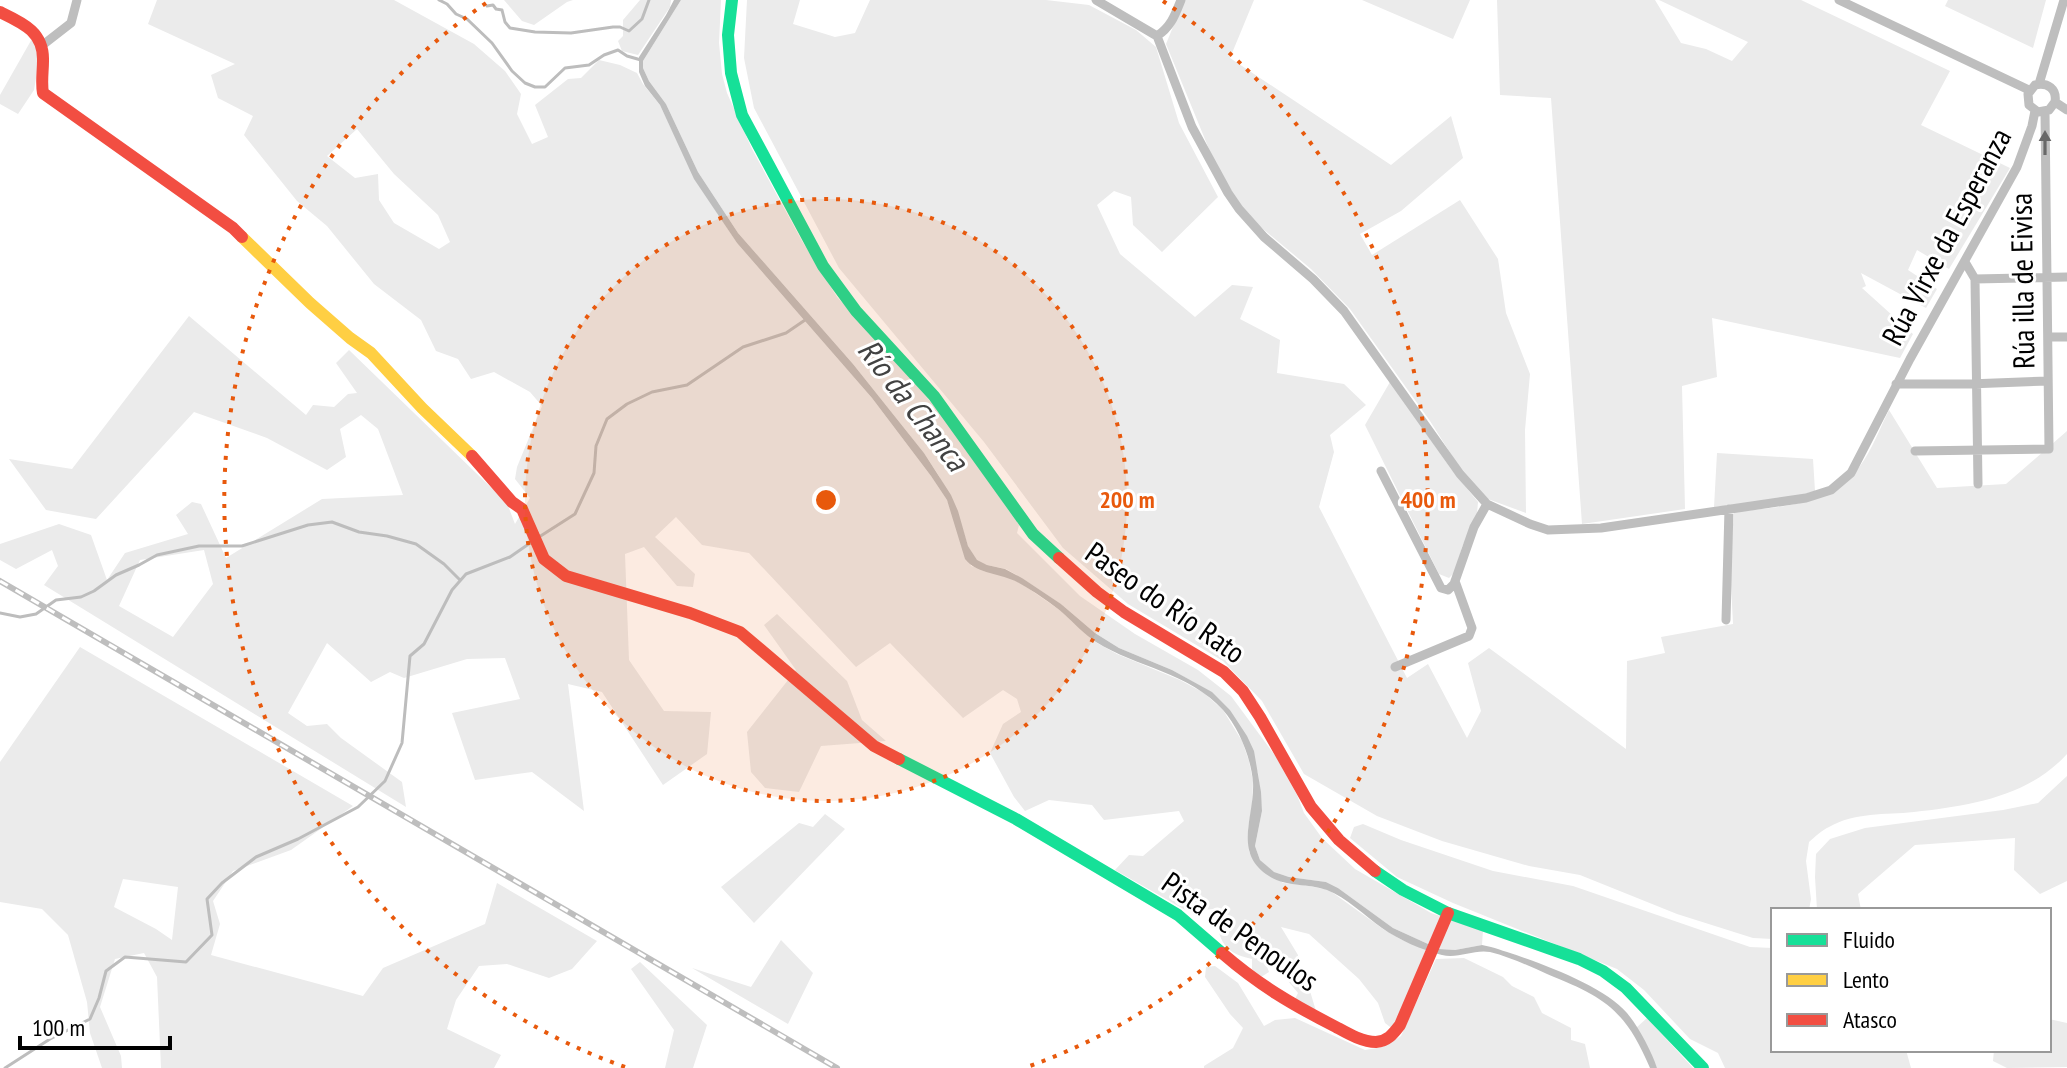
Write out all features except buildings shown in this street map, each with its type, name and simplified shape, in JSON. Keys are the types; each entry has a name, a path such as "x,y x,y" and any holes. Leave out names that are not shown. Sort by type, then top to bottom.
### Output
{"street":[{"path":"0,12 39,34 44,44 71,23 77,0"},
{"name":"Paseo do Río Rato","path":"732,0 728,35 731,73 742,115 823,266 856,311 934,396 1033,534 1124,612 1224,672 1243,691 1260,717 1311,807 1365,864 1446,918 1579,959 1603,971 1626,988 1703,1068"},
{"path":"1096,0 1157,36 1192,127 1239,209 1264,237 1313,279 1344,311 1460,474 1487,504 1474,527 1455,581 1448,590 1441,588 1381,471"},
{"path":"1157,36 1167,29 1181,0"},
{"path":"1839,0 1865,6 2029,90"},
{"path":"2039,84 2064,0"},
{"name":"Pista de Penoulos","path":"44,44 40,85 43,93 233,228 338,328 371,353 522,509 544,559 566,576 690,613 740,632 874,746 1016,819 1178,915 1251,978 1288,1002 1356,1037 1375,1042 1390,1038 1400,1025 1446,918"},
{"path":"2039,84 2049,85 2055,93 2055,102 2049,110 2040,111 2028,102 2029,90 2039,84"},
{"path":"2055,102 2067,110"},
{"name":"Rúa Virxe da Esperanza","path":"1487,504 1548,530 1601,528 1806,498 1831,490 1851,473 1896,384 2017,167 2040,111"},
{"name":"Rúa illa de Eivisa","path":"1977,449 2049,449 2040,111"},
{"path":"1965,262 1975,279 1978,484"},
{"path":"1975,279 2067,277"},
{"path":"2048,337 2067,337"},
{"path":"1896,384 2048,381"},
{"path":"1915,451 1977,449"},
{"path":"1726,620 1729,509"},
{"path":"1395,667 1469,636 1472,628 1455,581"}],"shaded area":[{"path":"157,0 394,0 474,44 505,71 521,94 517,114 532,144 548,137 535,105 568,79 581,78 599,60 637,73 660,105 695,179 737,243 872,398 931,476 947,500 971,566 1022,584 1061,611 1097,643 1204,693 1223,710 1242,741 1249,761 1253,781 1249,852 1283,883 1329,890 1383,929 1426,949 1394,1030 1385,1023 1378,1003 1359,979 1309,934 1281,927 1298,955 1299,971 1307,981 1316,1011 1295,999 1298,993 1284,976 1278,956 1263,956 1269,972 1261,977 1252,969 1252,959 1227,947 1220,935 1214,909 1187,911 1115,870 1129,855 1143,856 1184,821 1179,811 1104,820 1092,805 1049,800 1025,811 990,753 1003,724 1021,712 1017,699 1003,690 963,718 890,643 856,667 749,553 702,545 676,517 655,537 695,574 693,587 677,586 644,547 625,554 629,660 664,711 711,712 707,754 663,785 602,692 568,684 584,811 532,772 475,780 452,713 520,699 505,658 467,659 404,678 390,672 371,682 327,643 288,713 307,726 327,724 341,738 402,782 406,807 44,585 58,566 52,550 16,569 0,560 0,544 59,524 91,535 107,580 125,553 188,534 176,515 192,502 201,504 226,558 322,499 403,495 378,429 361,415 340,429 346,457 327,470 267,438 194,412 96,519 46,510 9,459 72,469 189,316 306,415 313,405 334,407 348,394 357,393 336,363 349,350 507,503 515,524 530,498 515,479 542,406 530,392 494,372 471,379 458,359 436,351 421,320 374,284 327,226 297,201 244,135 253,116 218,98 211,75 235,64 148,24","holes":["357,129 394,174 438,215 450,242 439,249 394,223 379,200 378,174 355,178 327,156","204,550 213,584 173,637 119,606 140,560"]},
{"path":"504,0 573,0 534,25 522,21"},
{"path":"640,0 671,0 670,7 638,55 622,51 618,41 623,36 623,20"},
{"path":"674,0 681,0 643,61 643,68 666,104 698,172 738,233 853,364 924,453 951,495 968,546 977,560 1022,578 1061,604 1095,633 1119,648 1172,670 1212,692 1230,710 1254,751 1262,811 1255,846 1260,860 1274,872 1326,882 1393,928 1439,949 1491,947 1583,982 1616,1002 1627,1013 1644,1039 1657,1068 1650,1068 1621,1018 1584,990 1490,952 1448,956 1427,950 1389,932 1334,893 1269,876 1251,856 1248,833 1253,795 1252,773 1239,734 1223,710 1195,687 1096,642 1054,606 1024,586 983,571 965,559 947,500 931,476 872,398 737,243 694,179 660,105 645,86 639,72 639,57"},
{"path":"681,0 721,0 719,43 727,93 752,149 802,241 837,297 940,413 1019,525 1017,533 1080,596 1135,634 1198,670 1231,696 1276,757 1304,813 1322,838 1355,869 1431,913 1483,930 1482,945 1455,950 1439,949 1393,928 1326,882 1273,872 1260,860 1255,846 1262,811 1258,773 1230,710 1211,692 1172,670 1119,648 1095,633 1061,604 1022,578 1006,569 977,561 939,476 924,453 853,364 738,233 698,172 666,104 649,81 643,61"},
{"path":"747,0 800,0 793,24 835,37 855,33 870,0 1046,0 1089,5 1136,30 1156,47 1179,123 1218,197 1162,252 1133,225 1131,197 1114,191 1097,205 1120,254 1195,317 1232,285 1253,287 1240,319 1280,340 1277,373 1344,384 1366,405 1330,435 1334,452 1319,507 1407,678 1428,664 1467,738 1481,711 1468,663 1489,648 1626,749 1627,661 1665,653 1661,637 1733,624 1730,564 1734,512 1803,502 1834,489 1860,466 1889,410 1937,488 2006,484 2067,431 2067,754 2034,780 1996,797 1935,810 1860,816 1824,830 1809,842 1806,861 1809,908 1771,908 1771,939 1753,938 1677,914 1580,875 1529,866 1442,841 1377,816 1304,774 1262,701 1223,661 1128,604 1063,548 984,442 839,268 754,108 744,58"},
{"path":"1184,0 1254,0 1230,58 1391,165 1451,116 1463,158 1401,211 1360,234 1372,255 1460,200 1498,259 1506,313 1530,374 1525,430 1526,513 1477,495 1430,421 1350,309 1311,269 1250,218 1218,171 1166,44"},
{"path":"1362,0 1470,0 1453,39"},
{"path":"1497,0 1655,0 1681,43 1706,49 1732,61 1748,42 1659,0 1801,0 1950,71 1921,125 2010,168 1949,269 1917,250 1908,270 1937,289 1926,308 1861,273 1866,286 1862,288 1913,334 1900,358 1712,318 1717,377 1682,386 1685,509 1582,524 1551,98 1500,95"},
{"path":"1948,0 2046,0 2033,48 1945,6"},
{"path":"33,37 40,54 34,90 18,114 0,104 0,95"},
{"path":"1390,382 1478,502 1477,514 1455,572 1449,578 1439,574 1365,425"},
{"path":"1717,453 1813,459 1815,491 1785,499 1714,507"},
{"path":"777,614 847,681 862,720 886,741 821,746 799,792 765,788 751,772 747,732 796,670 764,625"},
{"path":"80,647 353,806 291,850 233,871 213,901 220,924 211,955 363,996 383,968 485,924 497,883 597,941 572,969 549,978 507,964 479,966 456,1000 447,1029 501,1055 494,1068 161,1068 157,977 144,953 115,959 100,1007 121,1056 122,1068 102,1068 90,1033 87,1002 68,935 42,909 0,902 0,762","holes":["123,879 178,887 172,940 114,907"]},
{"path":"2067,776 2067,881 2040,894 2014,870 2015,838 1915,845 1858,894 1861,908 1817,908 1816,854 1830,839 1865,828 2038,803"},
{"path":"825,814 845,829 754,923 721,887 799,823 813,827"},
{"path":"1363,824 1493,871 1573,886 1750,947 1771,948 1771,1052 1907,1052 1911,1068 1725,1068 1718,1053 1690,1039 1644,990 1617,969 1397,877 1350,838 1354,827"},
{"path":"781,940 813,973 788,1024 692,968 751,987"},
{"path":"1464,958 1534,997 1542,1013 1571,1028 1571,1040 1585,1044 1590,1068 1204,1068 1233,1048 1243,1028 1205,977 1206,967 1215,966 1238,983 1264,1026 1275,1020 1295,1018 1365,1050 1383,1047 1401,1036 1436,959"},
{"path":"640,962 707,1025 693,1068 665,1068 674,1030 631,969"},
{"path":"1647,1018 1693,1068 1657,1068 1636,1028"},
{"path":"2051,1019 2067,1023 2067,1067 2007,1068 1993,1061 1994,1052 2051,1052"}],"waterway":[{"path":"439,0 467,19 492,43 512,71 525,83 535,87 545,87 565,68 589,65 618,50 641,60"},
{"path":"487,6 493,5 502,10 510,28 571,33 620,27 629,31 642,19 649,0"},
{"path":"539,537 575,514 594,473 596,446 607,419 627,404 652,392 687,385 743,347 786,333 808,318"},
{"path":"0,613 20,617 36,614 56,600 81,597 94,591 116,575 157,555 199,546 242,546 308,525 332,522 359,532 416,544 459,579"},
{"path":"5,1068 50,1039 90,1019 106,971 125,957 186,962 212,935 207,899 222,883 256,857 358,807 385,781 402,743 410,656 424,644 452,590 466,574 510,557 533,541"}],"railway":[{"path":"0,581 837,1068"}],"traffic: fast":[{"path":"732,0 728,35 731,73 742,115 823,266 856,311 934,396 1033,534 1059,558"},
{"path":"899,759 1016,819 1178,915 1222,953"},
{"path":"1375,871 1403,890 1448,913 1579,959 1603,971 1626,988 1703,1068"}],"traffic: slow":[{"path":"242,237 310,303 371,353 472,456"}],"traffic: jam":[{"path":"0,12 24,25 40,43 43,93 242,237"},
{"path":"472,456 512,502 522,509 544,559 566,576 690,613 740,632 874,746 899,759"},
{"path":"1059,558 1124,612 1224,672 1243,691 1260,717 1311,807 1339,840 1375,871"},
{"path":"1222,953 1262,984 1304,1010 1355,1037 1371,1042 1380,1041 1400,1025 1448,913"}],"water label":[{"name":"Río da Chanca","path":"913,405"}]}
